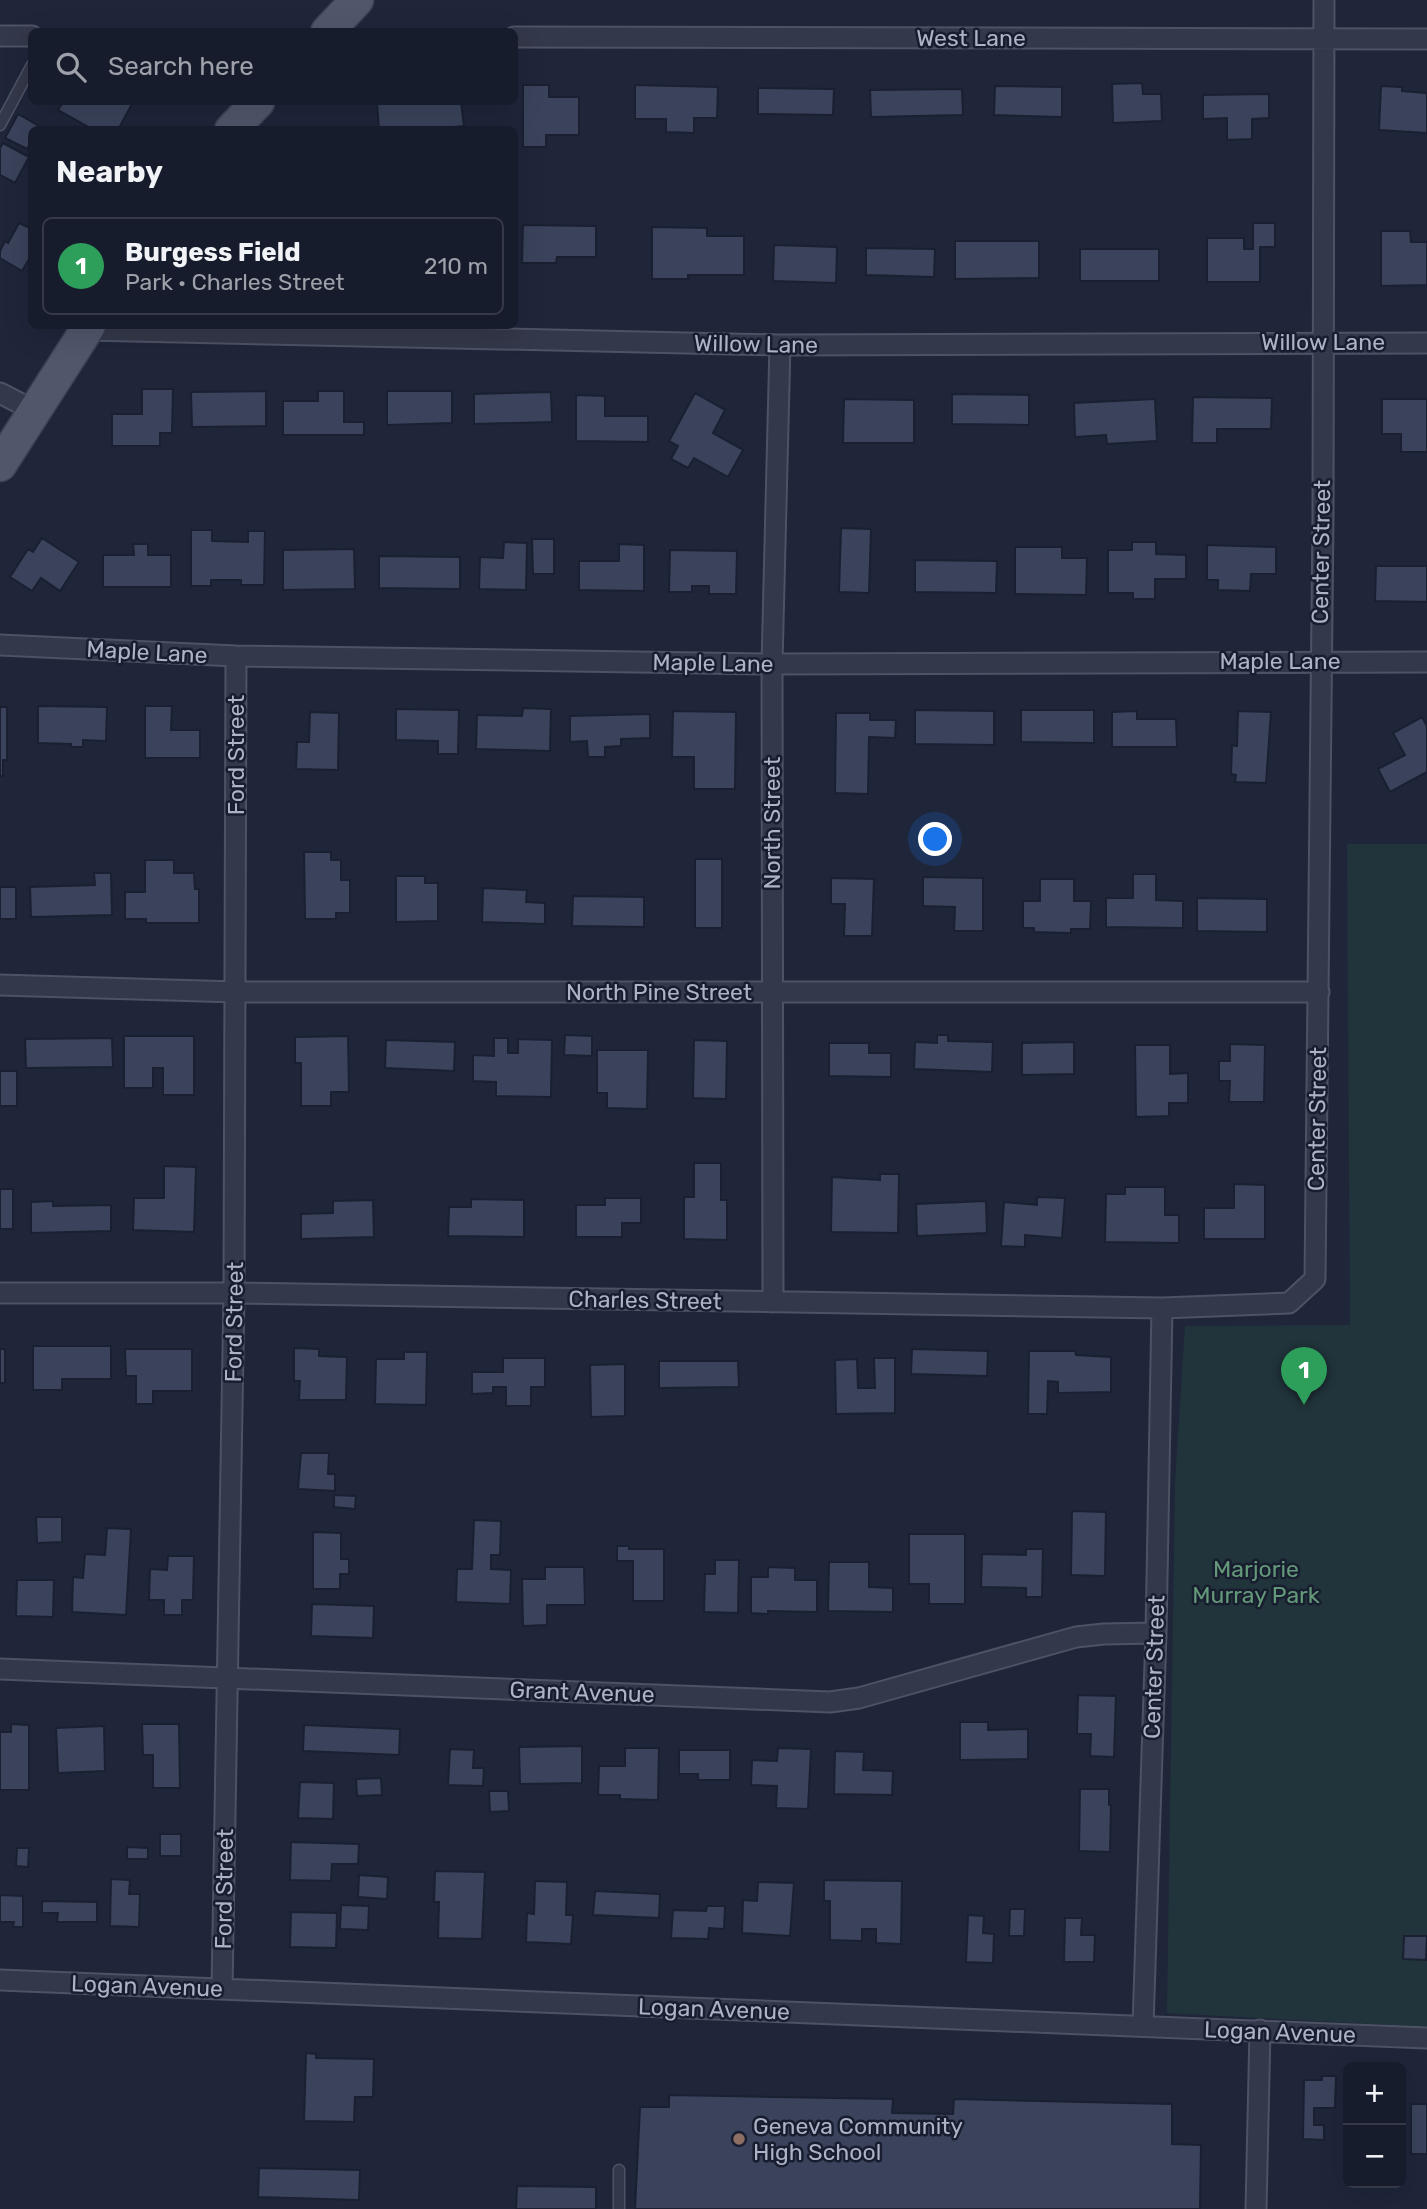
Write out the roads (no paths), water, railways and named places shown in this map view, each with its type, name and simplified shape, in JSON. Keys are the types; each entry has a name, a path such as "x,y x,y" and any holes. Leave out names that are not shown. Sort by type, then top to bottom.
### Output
{"main road":[{"path":"331,28 357,0"},
{"path":"235,126 255,105"},
{"path":"0,465 86,329"}],"street":[{"name":"Center Street","path":"1289,1303 1315,1279 1324,0"},
{"path":"0,36 28,36"},
{"name":"West Lane","path":"518,37 1427,39"},
{"name":"Willow Lane","path":"128,329 780,345 1427,343"},
{"name":"North Street","path":"773,1302 772,664 780,345"},
{"path":"0,393 33,410"},
{"name":"Maple Lane","path":"0,645 236,656 772,664 1427,662"},
{"name":"Ford Street","path":"222,1989 234,1293 236,656"},
{"name":"North Pine Street","path":"0,985 236,992 1319,992"},
{"name":"Charles Street","path":"0,1293 234,1293 1162,1308 1289,1303"},
{"name":"Center Street","path":"1143,2026 1156,1633 1162,1308"},
{"name":"Grant Avenue","path":"0,1669 830,1702 859,1698 1076,1637 1156,1633"},
{"name":"Logan Avenue","path":"0,1980 1427,2038"},
{"path":"1256,2209 1260,2030"}],"lane":[{"path":"0,125 28,72"},
{"path":"618,2209 619,2170"}],"place":[{"name":"Burgess Field","path":"1304,1405"},
{"name":"Geneva Community High School","path":"739,2139"}],"park label":[{"name":"Marjorie Murray Park","path":"1256,1582"}]}
